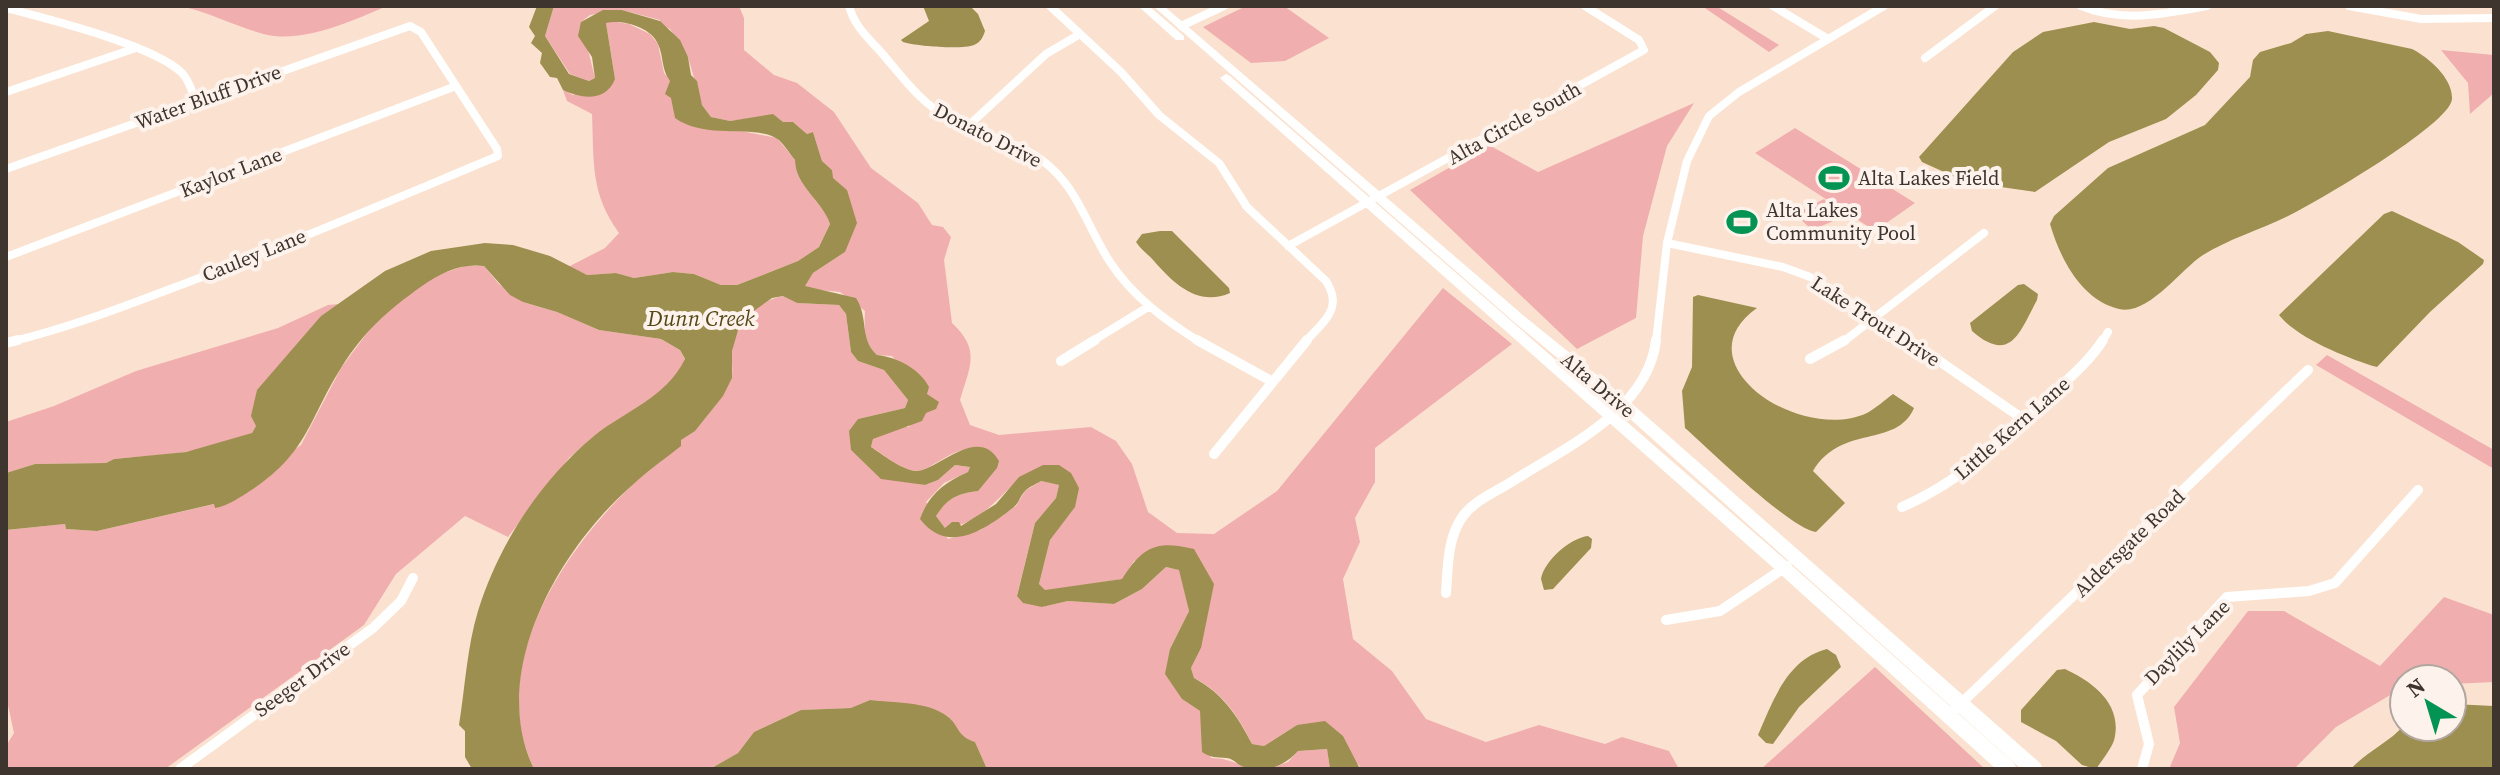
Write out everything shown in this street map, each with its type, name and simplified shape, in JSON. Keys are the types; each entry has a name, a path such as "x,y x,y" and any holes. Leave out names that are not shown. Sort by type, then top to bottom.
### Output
{"street":[{"name":"Donato Drive","path":"849,6 856,25 929,106 967,127 1024,150 1059,174 1083,205 1098,243 1110,263 1148,307 1199,344 1271,381"},
{"path":"1050,6 1121,72 1159,115 1219,163 1247,207 1326,281 1334,302 1326,320 1271,381 1214,454"},
{"name":"Alta Drive","path":"1143,6 1610,416 1963,703 2034,769"},
{"name":"Alta Drive","path":"1158,6 1519,319 1624,405 2008,769"},
{"path":"1181,26 1224,6"},
{"name":"Alta Circle South","path":"1288,246 1636,55 1644,46 1585,6"},
{"path":"1773,6 1828,39"},
{"path":"1446,593 1448,544 1453,529 1465,513 1610,416 1636,394 1654,361 1667,243 1687,161 1709,116 1723,102 1884,6"},
{"path":"1925,58 1995,6"},
{"path":"2081,6 2118,18 2207,6"},
{"path":"2349,6 2405,19 2451,21 2494,18"},
{"path":"6,8 71,25 180,69 196,101"},
{"name":"Water Bluff Drive","path":"6,169 410,26 421,32 456,86"},
{"path":"967,127 1046,54 1080,34"},
{"path":"6,92 133,49"},
{"name":"Cauley Lane","path":"6,343 65,329 100,316 257,256 498,156 497,149 456,86"},
{"name":"Kaylor Lane","path":"6,257 456,86"},
{"path":"1810,359 1823,356 1877,318 1984,233"},
{"name":"Lake Trout Drive","path":"1667,243 1783,267 1810,277 1877,318 2023,419"},
{"path":"1061,361 1148,307"},
{"name":"Little Kern Lane","path":"1902,507 1946,485 2094,355 2108,332"},
{"name":"Aldersgate Road","path":"1949,715 2308,370"},
{"name":"Daylily Lane","path":"2142,769 2149,744 2137,695 2227,597 2245,592 2316,592 2335,583 2418,490"},
{"path":"1666,620 1720,611 1736,603 1790,563"},
{"name":"Seeger Drive","path":"180,769 373,628 401,601 413,578"}],"shaded area":[{"path":"180,6 387,6 332,28 303,35 274,36"},
{"path":"554,6 739,6 744,18 744,50 774,75 797,83 834,112 871,168 918,203 932,225 943,227 951,237 944,260 952,323 970,350 970,368 960,400 970,425 999,435 1091,427 1116,441 1132,464 1148,512 1177,533 1214,534 1277,491 1443,288 1512,344 1375,448 1375,482 1355,518 1360,542 1343,579 1353,639 1392,671 1426,719 1486,742 1539,725 1605,744 1622,737 1669,751 1679,769 1360,769 1359,765 1297,725 1264,746 1252,744 1228,705 1213,690 1194,678 1191,668 1201,648 1194,549 1134,561 1123,579 1045,591 1039,584 1050,540 1075,506 1059,465 1041,468 1027,475 978,516 945,528 936,516 945,505 958,495 978,491 967,449 916,471 903,467 871,447 873,439 899,427 909,427 926,394 892,356 877,355 873,350 866,335 865,311 840,292 804,286 813,273 845,252 847,190 832,178 832,170 822,161 813,132 807,134 793,122 783,122 773,115 730,121 711,117 702,105 688,57 670,29 660,24 660,20 622,10 590,15 581,22 595,78 589,81 570,74 545,36"},
{"path":"1246,6 1284,6 1329,38 1285,61 1251,63 1203,27"},
{"path":"1702,6 1716,6 1779,45 1769,52"},
{"path":"606,23 629,24 650,34 658,44 664,73 671,81 675,118 777,138 795,160 799,178 830,224 819,247 798,261 737,285 721,285 694,274 673,272 634,278 616,273 587,275 568,267 605,248 619,233 598,190 592,114 567,101 563,90 573,95 615,79"},
{"path":"2441,50 2494,55 2494,93 2470,114 2468,83"},
{"path":"1694,103 1667,146 1643,236 1636,318 1577,349 1410,190 1489,145 1538,172"},
{"name":"Alta Lakes Field","path":"1795,128 1915,203 1875,231 1755,153"},
{"path":"1824,199 1843,217 1812,230 1795,214"},
{"path":"464,266 484,266 499,284 523,302 599,330 661,339 680,350 685,360 675,378 656,397 593,437 569,458 508,537 465,516 396,574 364,625 165,769 6,769 6,746 14,733 6,696 6,530 65,524 66,529 97,531 215,504 301,445 341,368 379,317 432,277"},
{"path":"784,296 797,303 839,305 846,314 851,352 858,361 884,370 908,400 905,408 858,419 851,450 881,478 925,485 938,480 955,465 970,467 968,472 944,483 926,502 948,539 980,530 1016,506 1025,491 1041,481 1059,485 1056,498 1035,523 1017,595 1042,607 1068,601 1114,604 1142,589 1166,567 1180,570 1189,611 1170,649 1182,699 1200,711 1211,758 1259,769 987,769 975,742 963,738 948,716 870,700 852,708 801,710 754,732 738,753 710,769 534,769 522,732 519,694 524,656 536,619 554,584 575,550 600,520 632,485 695,430 716,404 731,378 734,343 741,324 764,303"},
{"path":"339,304 321,316 252,433 221,445 185,452 114,459 106,463 35,464 6,473 6,422 54,406 136,371 278,328 328,305"},
{"path":"2327,355 2494,450 2494,469 2316,365"},
{"path":"2444,597 2494,615 2494,682 2468,683 2468,663 2388,663 2388,696 2336,727 2294,769 2169,769 2180,743 2174,707 2248,611 2284,611 2380,666"},
{"path":"1875,667 1985,769 1761,769"},
{"path":"1327,749 1330,769 1269,769 1288,762 1298,751"}],"water":[{"name":"Dunn Creek","path":"537,6 554,6 545,36 569,74 589,81 595,78 592,57 578,36 581,22 603,10 622,10 660,21 680,40 688,57 691,75 697,81 702,105 711,117 730,121 773,114 783,122 793,122 807,134 813,132 822,161 832,170 833,178 847,190 857,223 845,252 813,273 805,286 856,298 871,348 877,355 900,361 914,369 929,387 927,394 939,402 936,409 926,413 922,421 873,439 871,447 898,465 915,471 968,448 980,447 990,451 999,461 978,491 953,498 940,510 936,516 945,528 952,522 959,522 961,526 996,504 1019,477 1043,465 1059,465 1071,473 1079,488 1075,507 1050,540 1039,584 1045,590 1122,579 1137,559 1152,548 1170,545 1194,549 1214,584 1201,648 1191,668 1194,678 1228,706 1252,744 1264,746 1297,725 1325,721 1343,736 1360,769 1330,769 1327,749 1298,751 1281,764 1259,770 1202,752 1200,711 1182,699 1165,674 1170,649 1189,611 1179,570 1166,567 1142,589 1114,604 1068,601 1042,607 1023,603 1017,596 1035,523 1056,498 1059,485 1041,481 1025,491 1016,505 1003,515 967,535 943,536 931,530 920,519 928,503 938,490 968,472 970,467 955,465 938,480 925,485 881,479 851,450 849,431 858,419 905,408 908,400 884,370 858,361 851,352 846,314 839,305 797,303 783,296 772,298 741,320 732,351 732,378 723,396 695,431 681,440 681,446 628,489 577,546 537,617 525,656 519,694 522,732 534,769 472,769 465,757 465,731 459,725 478,611 497,562 539,493 594,436 656,394 677,373 685,359 680,350 661,339 599,330 510,295 484,266 459,268 422,286 377,322 341,368 297,448 271,475 235,500 215,508 214,504 97,531 66,529 65,524 6,530 6,473 35,464 106,463 114,459 186,452 252,433 256,426 251,416 257,390 321,316 385,271 431,251 485,243 513,245 550,256 587,275 616,273 634,278 673,272 694,274 721,285 737,285 798,261 819,247 830,224 799,178 795,160 779,140 758,133 702,129 675,118 671,98 665,94 670,81 658,44 649,33 628,23 606,23 615,79 606,92 585,97 563,90 557,78 550,77 540,63 542,53 531,43 535,36 529,27"},
{"path":"923,6 970,6 978,14 985,31 974,45 960,47 903,42 901,40 929,21"},
{"path":"2094,22 2130,29 2164,28 2210,52 2219,63 2218,70 2196,95 2166,119 2109,142 2035,192 1966,182 1922,162 1919,157 2013,52 2043,32"},
{"path":"2328,31 2412,49 2418,53 2438,69 2448,83 2452,99 2446,111 2406,144 2323,197 2203,255 2153,299 2141,305 2119,309 2094,297 2083,287 2060,250 2050,224 2054,216 2108,168 2205,125 2250,77 2253,60 2260,52 2291,43 2306,34"},
{"path":"2392,211 2458,242 2484,260 2377,367 2311,339 2279,315 2384,214"},
{"path":"1172,231 1229,288 1230,293 1218,297 1197,295 1170,278 1136,242 1142,234"},
{"path":"2024,284 2038,294 2037,300 2013,340 1996,345 1972,331 1970,323 2018,285"},
{"path":"1698,295 1757,308 1737,330 1732,352 1740,374 1758,393 1782,408 1811,417 1840,420 1867,413 1893,394 1914,408 1906,421 1895,428 1838,447 1825,456 1813,471 1845,503 1816,532 1769,503 1685,428 1682,391 1692,367 1693,297"},
{"path":"1588,536 1592,539 1591,548 1553,589 1544,590 1541,579 1552,558 1573,541"},
{"path":"1827,649 1836,655 1841,667 1799,707 1773,744 1766,743 1758,735 1783,683 1801,662"},
{"path":"2065,669 2102,694 2113,713 2116,724 2114,740 2096,769 2082,765 2056,741 2021,722 2021,710 2057,670"},
{"path":"870,700 920,705 939,711 951,720 964,737 975,742 987,769 710,769 738,753 754,732 801,710 851,708"},
{"path":"2468,705 2494,706 2494,769 2351,769 2388,740 2388,743 2468,743"}],"place":[{"name":"Alta Lakes Field","path":"1834,178"},
{"name":"Alta Lakes Community Pool","path":"1742,222"}]}
